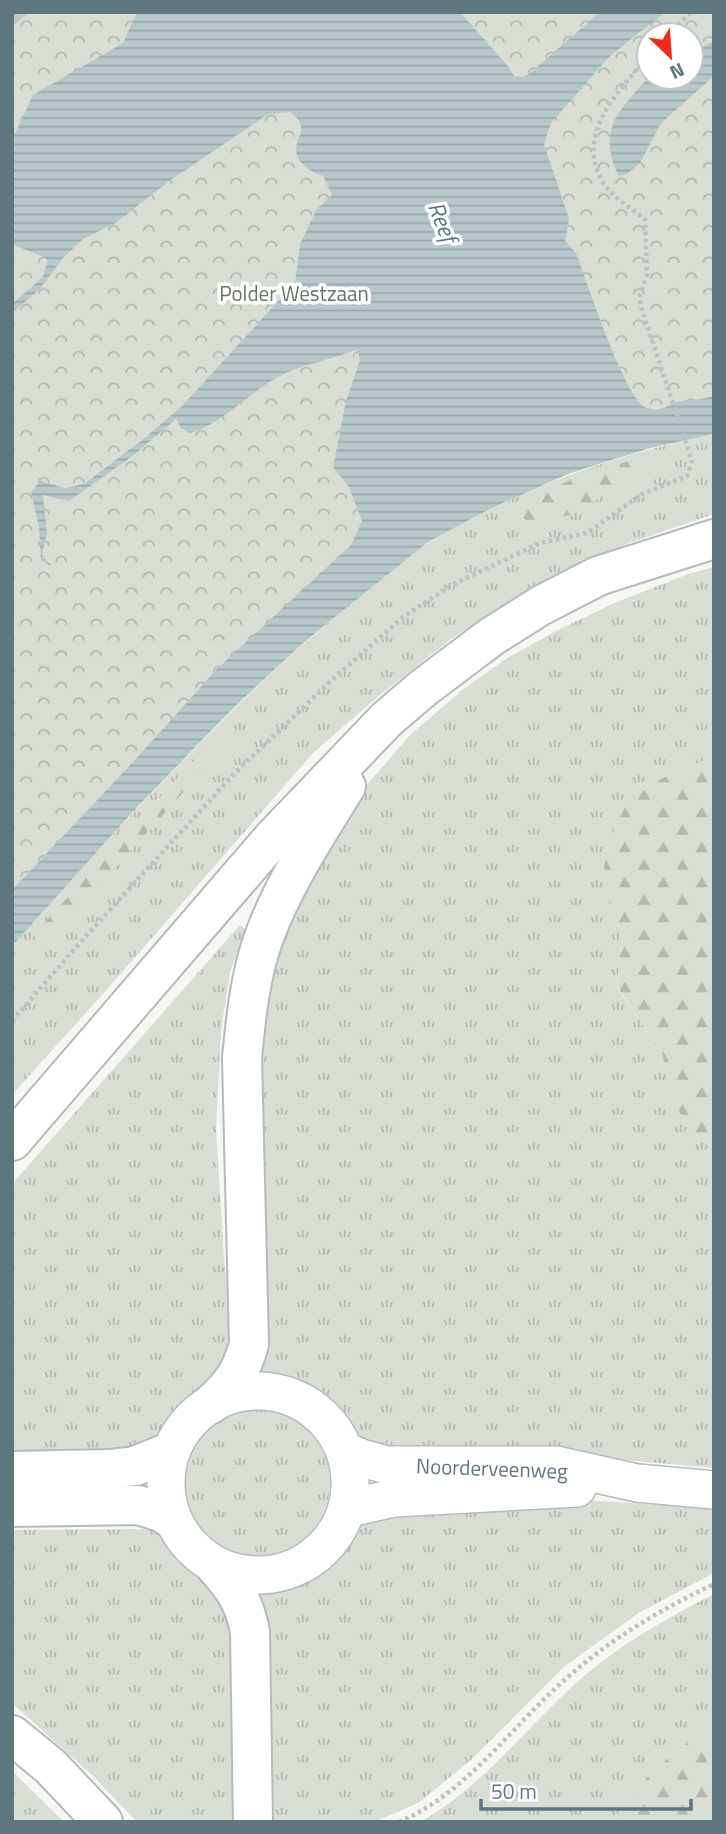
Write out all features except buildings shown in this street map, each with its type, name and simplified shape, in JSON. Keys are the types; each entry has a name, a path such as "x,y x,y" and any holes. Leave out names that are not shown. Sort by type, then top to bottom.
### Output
{"highway":[{"path":"12,1141 273,838 387,719 491,637 540,606 598,576 714,538"},
{"path":"211,1404 234,1383 244,1364 249,1344 242,1058 246,1011 254,972 265,936 299,861 387,719"},
{"path":"12,1471 135,1466 170,1452"},
{"path":"12,1507 138,1505 172,1518"},
{"path":"215,1566 236,1590 247,1611 250,1632 253,1822"},
{"path":"12,1735 50,1766 103,1822"}],"street":[{"path":"265,1390 295,1399 323,1415 347,1452 352,1483 349,1508 338,1533 318,1554 294,1568 268,1574 241,1574 215,1566 192,1550 172,1518 164,1480 170,1452 191,1419 211,1404 231,1394 265,1390"},
{"name":"Noorderveenweg","path":"347,1452 387,1465 556,1465 637,1483 714,1490"},
{"name":"Noorderveenweg","path":"349,1508 394,1498 637,1483"}],"path":[{"path":"12,1021 233,775 332,680 403,617 452,585 540,543 587,533 642,494 687,476 692,461 641,307 640,295 647,275 645,219 609,191 594,163 595,133 606,106 635,72"},
{"path":"399,1822 414,1815 463,1780 569,1676 600,1651 640,1623 714,1584"}],"green space":[{"name":"Polder Westzaan","path":"12,12 714,12 714,433 641,451 569,474 499,503 412,553 325,625 217,725 140,805 12,947"},
{"path":"714,434 714,514 629,543 525,591 451,639 380,695 313,753 12,1095 12,946 136,810 266,679 393,569 439,535 562,478 652,449"},
{"path":"649,454 641,475 569,515 531,525 511,506 571,480"},
{"path":"714,567 714,760 706,759 606,894 622,932 617,987 662,1053 670,1087 698,1140 714,1148 714,1468 547,1453 389,1453 353,1435 315,1393 298,1384 258,1375 250,1119 267,960 351,803 411,734 465,688 504,660 556,631 612,604 688,574"},
{"path":"220,732 229,742 45,945 33,935"},
{"path":"707,759 714,760 714,1148 698,1140 682,1118 670,1087 662,1053 617,986 622,932 606,894 604,867 611,836 628,801 661,779"},
{"path":"240,925 246,930 230,972 221,1031 216,1129 224,1259 232,1331 229,1357 209,1382 182,1403 152,1441 130,1451 12,1453 12,1184"},
{"path":"255,1407 284,1413 308,1429 324,1453 330,1482 324,1511 308,1535 284,1551 255,1557 226,1551 202,1535 186,1511 180,1482 186,1453 202,1429 226,1413"},
{"path":"550,1498 714,1508 714,1573 640,1612 565,1666 471,1760 418,1803 374,1822 269,1822 258,1600 261,1589 294,1579 311,1570 328,1558 350,1530 371,1515"},
{"path":"166,1529 186,1556 201,1568 228,1609 234,1637 236,1822 137,1822 94,1777 12,1703 12,1530"},
{"path":"714,1594 714,1722 641,1783 612,1822 420,1822 463,1793 575,1684 607,1658 677,1613"},
{"path":"714,1722 714,1822 612,1822 641,1783"},
{"path":"12,1771 64,1822 12,1822"}],"water":[{"name":"Reef","path":"137,12 460,12 514,76 522,77 528,75 600,12 665,12 654,21 635,21 635,36 609,57 551,123 544,144 569,219 565,241 576,253 607,338 628,384 638,400 647,408 653,409 714,396 714,434 650,448 570,473 494,507 429,541 304,642 236,705 137,807 12,946 12,890 217,669 351,545 362,521 349,487 333,467 346,401 360,360 358,349 276,378 214,423 190,433 181,428 176,419 131,457 69,501 43,495 47,533 42,555 52,566 41,561 39,527 31,492 40,481 65,488 84,484 182,406 295,283 300,245 316,210 332,195 323,176 307,168 299,160 296,149 301,128 297,118 291,112 268,114 168,182 114,224 83,239 63,258 39,290 12,313 12,304 43,277 48,259 12,244 12,140 33,95 123,43"},
{"path":"714,41 714,76 705,84 705,45"},
{"path":"637,91 697,91 661,123 640,163 627,174 619,176 612,160 611,133 614,121"}],"waterway":[{"path":"12,21 22,12"}]}
